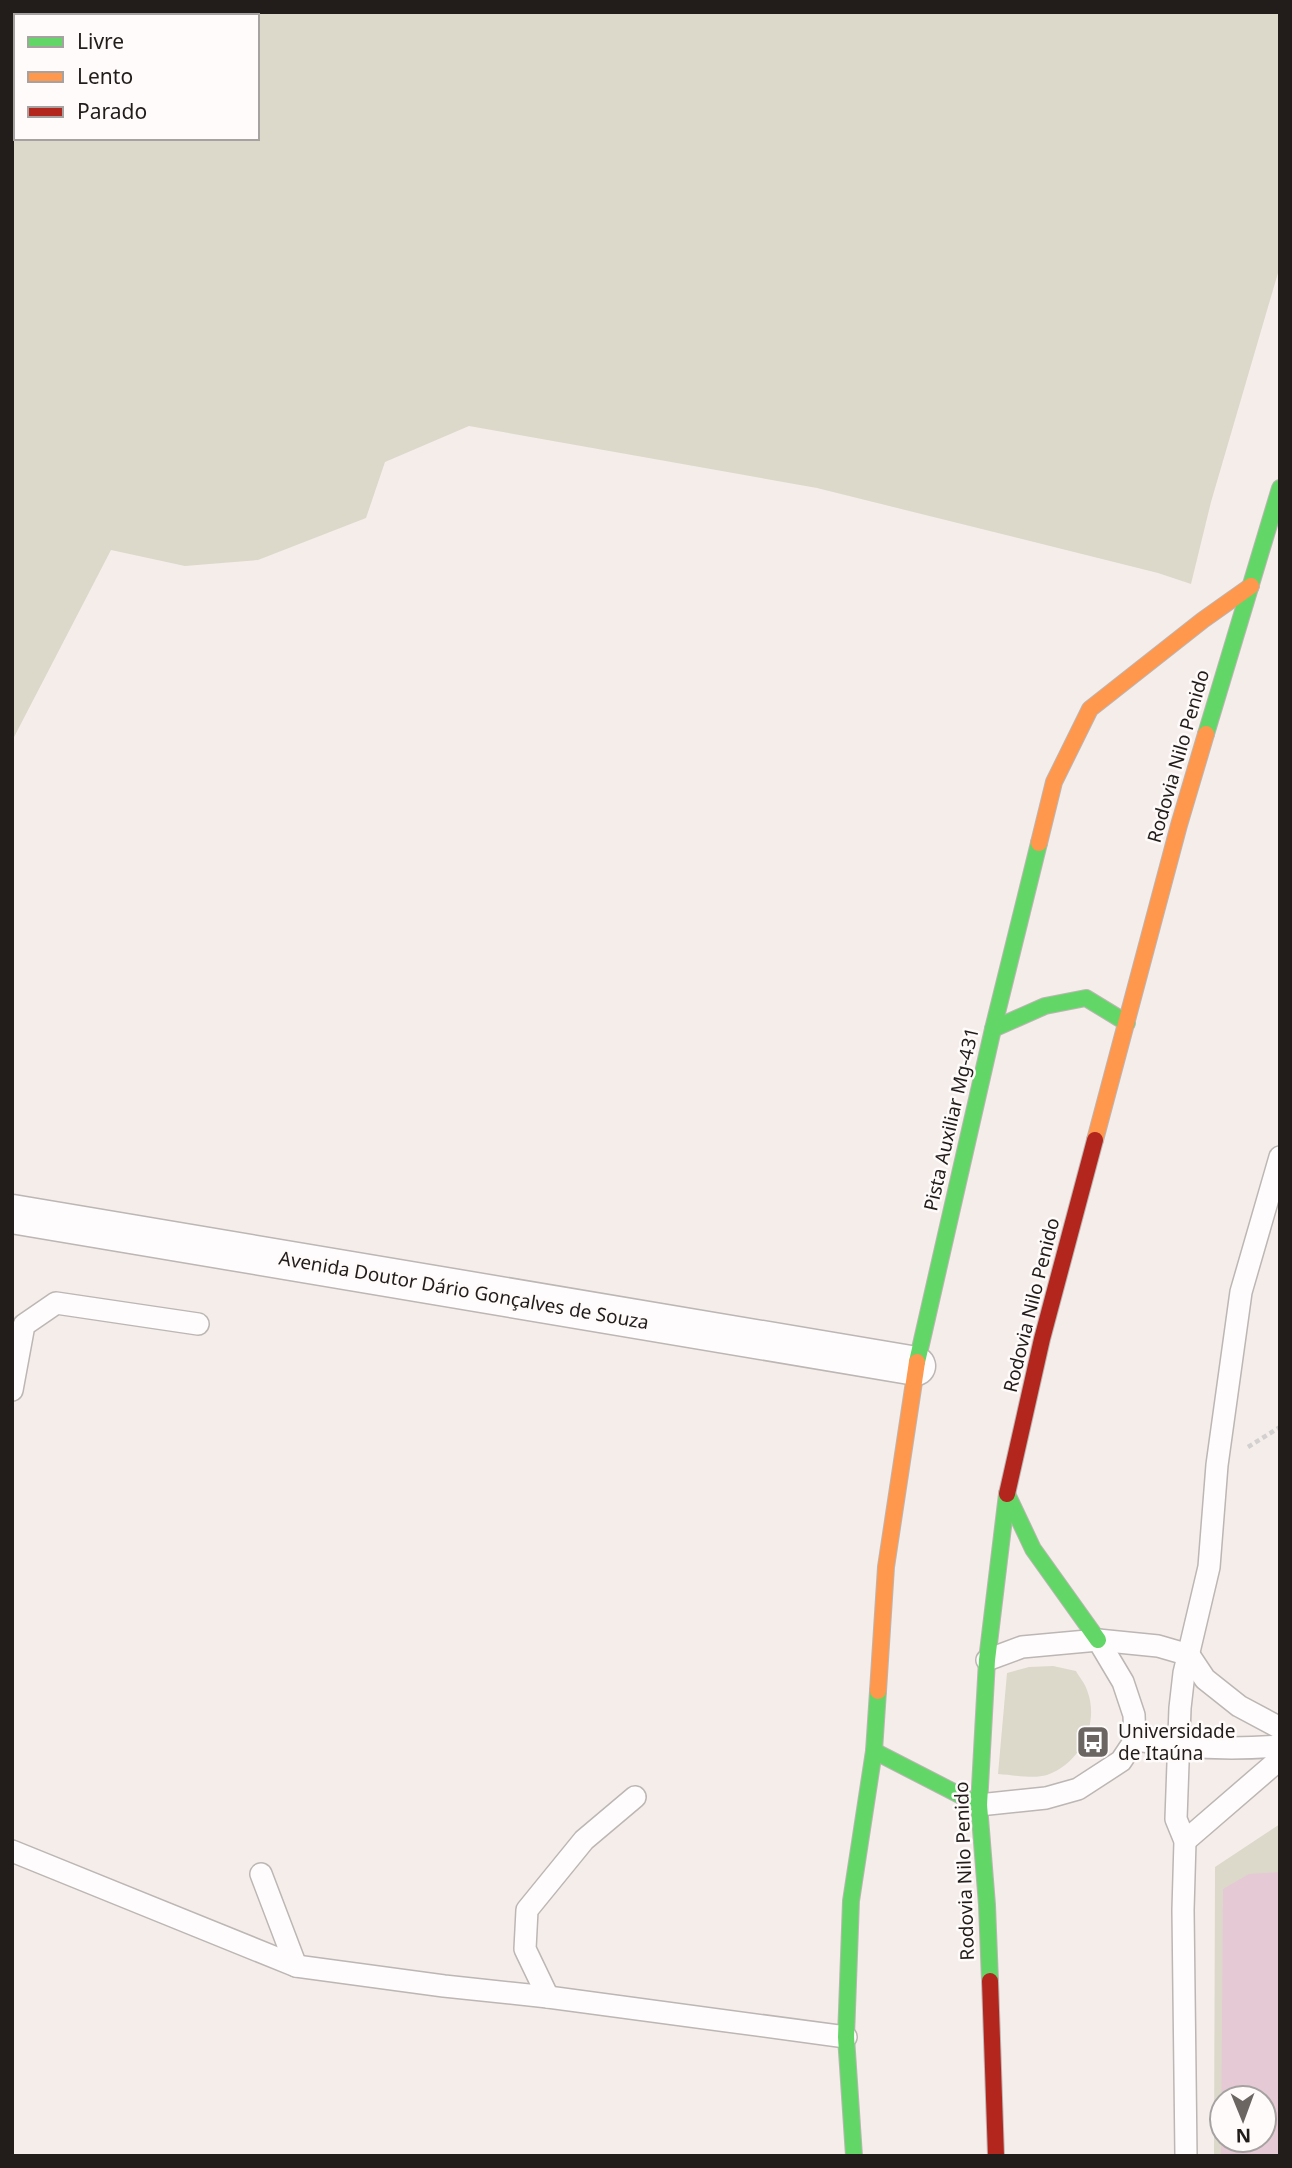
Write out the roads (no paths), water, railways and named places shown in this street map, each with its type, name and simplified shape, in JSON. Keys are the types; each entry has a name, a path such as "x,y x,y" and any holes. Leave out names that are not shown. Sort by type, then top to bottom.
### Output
{"main road":[{"name":"Rodovia Nilo Penido","path":"996,2156 987,1905 979,1805 987,1660 1007,1494 1042,1339 1179,825 1280,488"},
{"name":"Pista Auxiliar Mg-431","path":"854,2156 846,2036 851,1901 874,1751 886,1567 916,1366 993,1029 1054,782 1090,709 1203,620 1251,586"},
{"path":"993,1029 1045,1006 1086,998 1127,1023"},
{"path":"1007,1494 1033,1549 1098,1640"},
{"path":"874,1751 979,1805"}],"street":[{"name":"Avenida Doutor Dário Gonçalves de Souza","path":"12,1214 916,1366"}],"lane":[{"path":"1186,2156 1183,1910 1185,1841 1176,1819 1184,1673 1209,1567 1217,1465 1241,1292 1280,1157"},
{"path":"12,1390 24,1325 56,1303 198,1324"},
{"path":"979,1805 1046,1798 1078,1789 1121,1761 1135,1740 1134,1715 1128,1692 1098,1640"},
{"path":"987,1660 1022,1647 1098,1640 1158,1646 1189,1655 1205,1679 1239,1706 1280,1728"},
{"path":"1135,1740 1238,1750 1280,1746"},
{"path":"1185,1841 1273,1765 1280,1755"},
{"path":"548,1997 525,1949 527,1910 584,1840 635,1797"},
{"path":"12,1852 296,1966 846,2036"},
{"path":"261,1874 296,1966"}],"place":[{"name":"Universidade de Itaúna","path":"1093,1742"}]}
